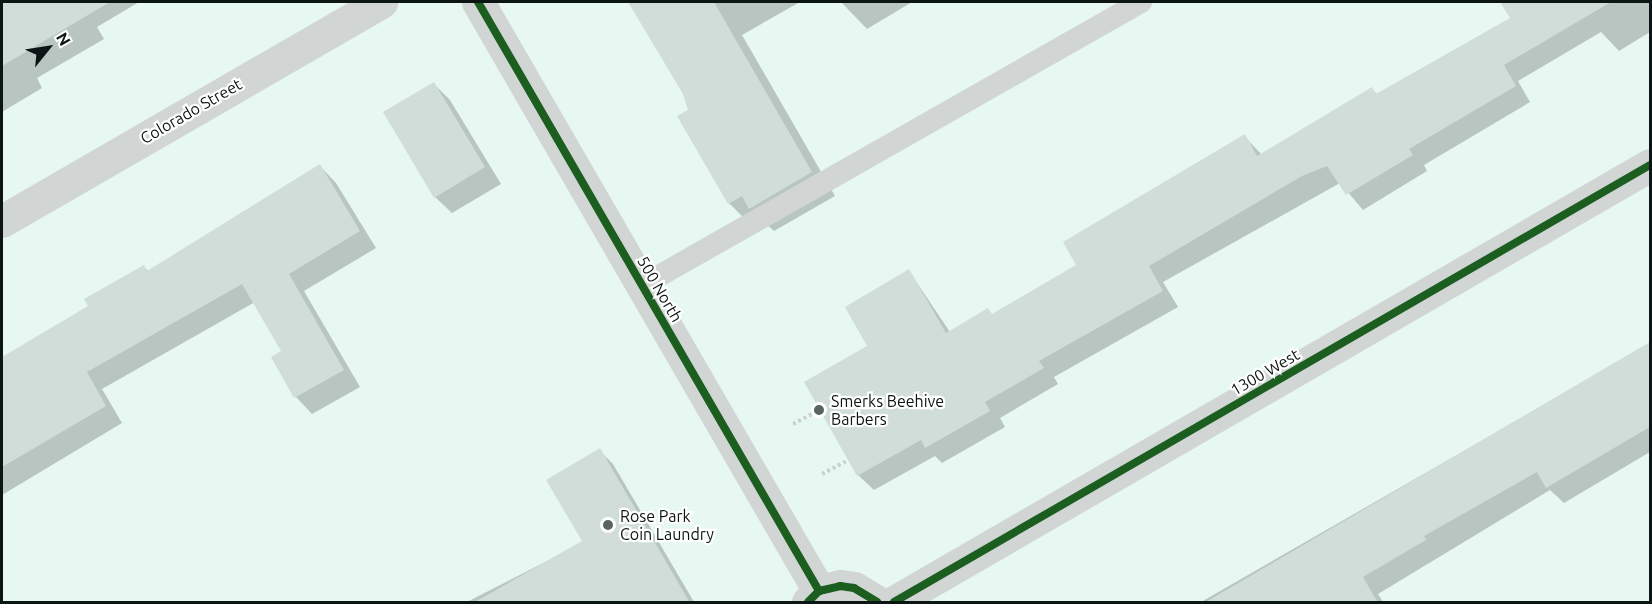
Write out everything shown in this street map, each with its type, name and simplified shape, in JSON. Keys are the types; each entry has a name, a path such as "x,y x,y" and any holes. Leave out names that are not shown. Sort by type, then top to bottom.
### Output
{"street":[{"name":"Colorado Street","path":"2,221 381,2"},
{"name":"500 North","path":"478,2 643,285 813,597"},
{"name":"1300 West","path":"894,603 1650,165"},
{"path":"813,597 854,588 877,603"}],"lane":[{"path":"643,285 1141,2"}],"path":[{"path":"794,424 819,410"},
{"path":"822,474 848,460"}],"building":[{"path":"2,2 110,2 2,66"},
{"path":"628,2 714,2 812,172 749,209 742,196 728,204 677,116 688,110 683,94"},
{"path":"1500,2 1611,2 1504,65 1516,86 1409,149 1413,155 1346,195 1327,166 1302,176 1149,266 1163,291 1039,361 1044,368 985,402 990,411 925,448 921,440 857,476 804,382 867,346 845,307 909,269 946,333 988,308 992,314 1076,265 1063,242 1245,134 1257,156 1372,87 1376,94 1510,18"},
{"path":"434,82 485,167 434,198 383,112"},
{"path":"320,164 360,231 289,274 344,370 294,398 271,357 281,351 242,284 87,372 106,406 2,467 2,357 88,306 84,299 144,265 147,271"},
{"path":"1650,342 1650,427 1546,488 1537,472 1424,536 1426,540 1363,577 1378,603 1204,603"},
{"name":"Rose Park Coin Laundry","path":"600,448 690,603 473,603 582,541 546,480"}],"cycle path":[{"path":"478,2 819,591"},
{"path":"894,602 1650,165"},
{"path":"808,602 819,591 840,586 854,588 877,602"}],"place":[{"name":"Smerks Beehive Barbers","path":"819,410"},
{"name":"Rose Park Coin Laundry","path":"608,525"}]}
